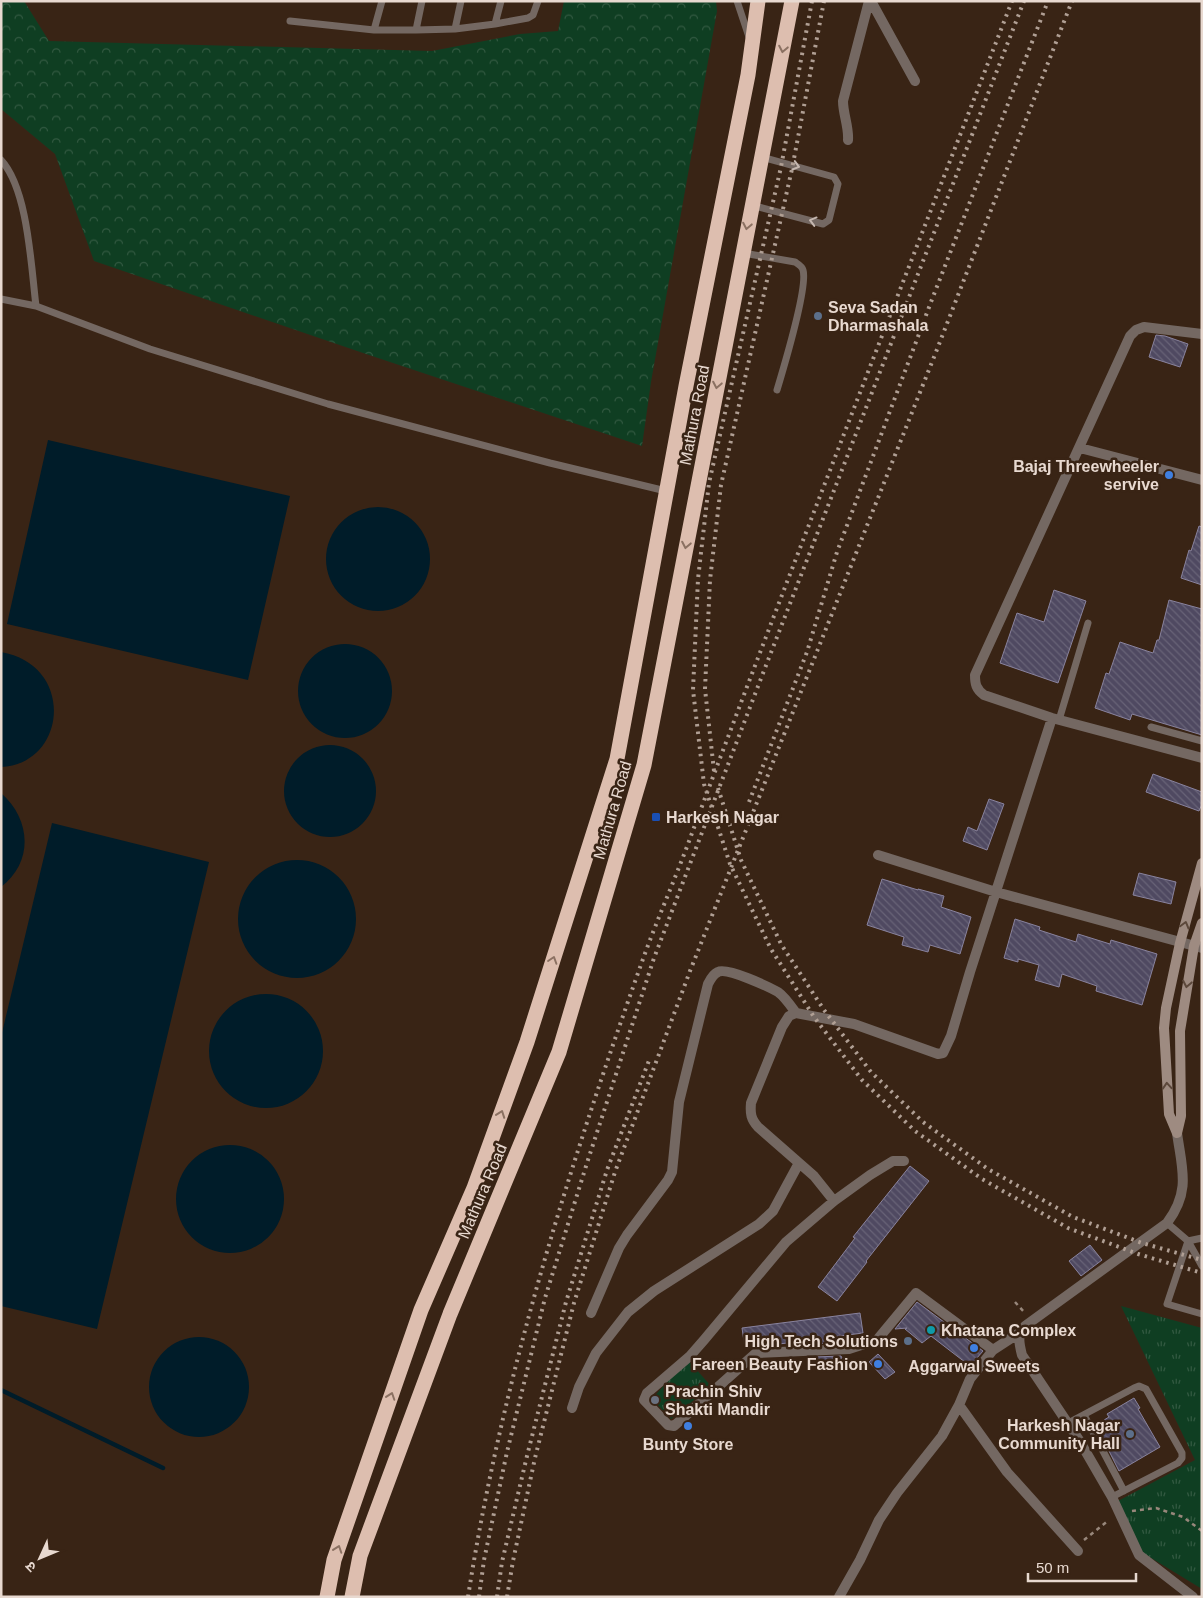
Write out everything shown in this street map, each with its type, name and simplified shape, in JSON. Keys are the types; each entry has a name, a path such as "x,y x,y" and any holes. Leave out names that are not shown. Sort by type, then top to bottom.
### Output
{"highway":[{"name":"Mathura Road","path":"327,1597 334,1560 421,1310 474,1188 527,1042 617,759 688,376 748,75 758,1"},
{"name":"Mathura Road","path":"352,1597 360,1556 450,1314 560,1052 644,765 792,1"}],"street":[{"path":"870,1 915,81"},
{"path":"848,140 843,101 870,1"},
{"path":"1202,334 1144,327 1136,330 1130,336 975,675 975,684 978,691 984,696 1056,719 1202,758"},
{"path":"1080,448 1202,480"},
{"path":"834,1201 814,1176 752,1121 750,1114 751,1103 782,1027 789,1016 796,1013 854,1024 938,1054 943,1053 951,1036 996,892 1056,719"},
{"path":"878,855 996,892 1198,947"},
{"path":"839,1597 860,1560 879,1520 942,1436 960,1405 970,1379 993,1350 1019,1333 1025,1326 1167,1223 1180,1204 1184,1186 1177,1133 1169,1114 1164,1028 1166,1008 1180,943 1202,863"},
{"path":"1177,1133 1181,1116 1180,1031 1202,923"},
{"path":"591,1314 623,1242 672,1172 679,1102 708,984 713,976 718,972 724,971 757,982 778,992 796,1013"},
{"path":"904,1160 884,1166 834,1201 786,1242 694,1350 647,1394 644,1400 668,1425 676,1425 756,1352 849,1350 878,1340 916,1293 993,1350"},
{"path":"572,1408 579,1387 596,1353 628,1312 654,1291 759,1224 773,1211 799,1163"},
{"path":"1019,1333 1022,1356 1068,1424 1112,1498 1139,1555 1193,1597"},
{"path":"960,1405 1008,1472 1078,1551"}],"lane":[{"path":"374,30 382,1"},
{"path":"416,30 422,1"},
{"path":"455,29 461,1"},
{"path":"495,24 501,1"},
{"path":"290,21 374,30 455,29 528,18 533,15 538,1"},
{"path":"738,1 752,47"},
{"path":"751,205 823,224 829,220 838,184 834,177 762,157"},
{"path":"1,160 16,184 24,211 36,306"},
{"path":"742,253 795,262 803,270 801,294 778,390"},
{"path":"1,299 36,306 150,349 328,404 666,492"},
{"path":"1056,719 1088,623"},
{"path":"1151,727 1202,741"},
{"path":"1167,1223 1188,1241 1202,1266"},
{"path":"1188,1241 1202,1238"},
{"path":"1188,1241 1167,1304 1202,1314"},
{"path":"1068,1424 1134,1388 1143,1387 1146,1389 1182,1453 1182,1458 1178,1464 1112,1498"},
{"path":"1084,1415 1124,1491"}],"path":[{"path":"1084,1540 1103,1524 1123,1512 1156,1508 1183,1516 1202,1531"}],"green space":[{"path":"1,1 24,1 49,41 432,51 520,34 558,31 564,1 716,1 717,11 651,382 642,446 94,261 55,154 1,109"},
{"path":"1121,1306 1202,1328 1202,1589 1143,1553 1118,1501 1195,1460"},
{"path":"687,1359 711,1386 671,1419 652,1399"}],"water":[{"path":"48,440 290,496 248,680 7,624"},
{"path":"378,507 398,511 407,515 415,522 422,530 426,539 430,559 426,579 422,588 415,596 407,603 398,607 378,611 358,607 349,603 341,596 334,588 330,579 326,559 330,539 334,530 341,522 349,515 358,511"},
{"path":"345,644 363,648 378,658 388,673 392,691 388,709 378,724 363,734 345,738 327,734 312,724 302,709 298,691 302,673 312,658 327,648"},
{"path":"1,652 25,661 42,675 51,693 54,713 50,733 39,750 23,762 1,767"},
{"path":"330,745 347,749 362,759 372,774 376,791 372,808 362,823 347,833 330,837 313,833 298,823 288,808 284,791 288,774 298,759 313,749"},
{"path":"1,793 11,803 18,815 25,840 19,865 12,877 1,887"},
{"path":"52,823 209,862 97,1329 1,1306 1,1037"},
{"path":"297,860 319,865 330,870 346,886 351,897 356,919 351,941 346,952 330,968 319,973 297,978 275,973 264,968 248,952 243,941 238,919 243,897 248,886 264,870 275,865"},
{"path":"266,994 288,998 307,1010 319,1029 323,1051 319,1073 307,1092 288,1104 266,1108 244,1104 225,1092 213,1073 209,1051 213,1029 225,1010 244,998"},
{"path":"230,1145 251,1149 268,1161 280,1178 284,1199 280,1220 268,1237 251,1249 230,1253 209,1249 192,1237 180,1220 176,1199 180,1178 192,1161 209,1149"},
{"path":"199,1337 218,1340 235,1351 246,1368 249,1387 246,1406 235,1423 218,1434 199,1437 180,1434 163,1423 152,1406 149,1387 152,1368 163,1351 180,1340"}],"building":[{"path":"1156,335 1188,344 1180,367 1149,357"},
{"path":"1199,526 1202,527 1202,585 1181,578 1189,550 1191,551"},
{"path":"1054,590 1086,601 1058,683 1000,663 1017,613 1044,622"},
{"path":"1169,600 1202,609 1202,735 1132,714 1130,720 1095,708 1106,673 1109,674 1120,642 1153,653 1157,640 1159,640"},
{"path":"1153,774 1202,792 1202,804 1199,811 1146,792"},
{"path":"989,799 1004,804 987,850 963,841 968,827 977,831"},
{"path":"1139,873 1176,882 1171,904 1133,895"},
{"path":"882,879 944,896 941,907 971,917 960,954 930,945 928,952 902,945 904,937 867,925"},
{"path":"1015,919 1040,927 1039,930 1076,942 1078,934 1110,944 1111,940 1157,954 1142,1005 1096,991 1097,986 1062,974 1059,987 1035,980 1039,965 1018,959 1018,962 1004,958"},
{"path":"910,1166 929,1181 837,1301 818,1287 855,1238 853,1237"},
{"path":"1090,1245 1102,1260 1081,1276 1069,1261"},
{"name":"Khatana Complex","path":"917,1302 983,1351 970,1366 931,1336 922,1343 905,1329 907,1328 895,1329"},
{"path":"860,1313 863,1333 832,1337 835,1343 806,1344 804,1341 745,1348 742,1328"},
{"path":"878,1354 895,1372 885,1379 869,1362"},
{"path":"841,1356 842,1358 823,1369 815,1357"},
{"path":"1134,1398 1140,1408 1138,1409 1160,1447 1119,1471 1101,1435 1106,1432 1102,1427 1107,1425 1104,1420 1109,1417 1107,1414"}],"waterway":[{"path":"1,1390 163,1468"}],"railway":[{"path":"812,1 781,167 709,483 698,579 693,690 704,784 730,864 771,949 814,1017 862,1080 915,1131 982,1179 1068,1228 1138,1254 1202,1273"},
{"path":"714,771 705,689 710,580 721,485 792,169 824,1"},
{"path":"468,1597 482,1516 519,1354 540,1274 589,1116 649,943 1012,1"},
{"path":"479,1597 484,1560 507,1452 545,1298 654,958 1024,1"},
{"path":"749,802 807,652 837,552 931,302 1048,1"},
{"path":"507,1597 535,1458 574,1303 615,1172 690,971 936,352 1072,1"},
{"path":"718,788 741,860 781,944 824,1010 871,1072 923,1122 988,1169 1073,1217 1142,1243 1202,1260"},
{"path":"497,1597 502,1562 566,1302 607,1170 650,1058"}],"place":[{"name":"Seva Sadan Dharmashala","path":"818,316"},
{"name":"Bajaj Threewheeler servive","path":"1169,475"},
{"name":"Harkesh Nagar","path":"656,817"},
{"name":"Khatana Complex","path":"931,1330"},
{"name":"High Tech Solutions","path":"908,1341"},
{"name":"Aggarwal Sweets","path":"974,1348"},
{"name":"Fareen Beauty Fashion","path":"878,1364"},
{"name":"Prachin Shiv Shakti Mandir","path":"655,1400"},
{"name":"Bunty Store","path":"688,1426"},
{"name":"Harkesh Nagar Community Hall","path":"1130,1434"}]}
